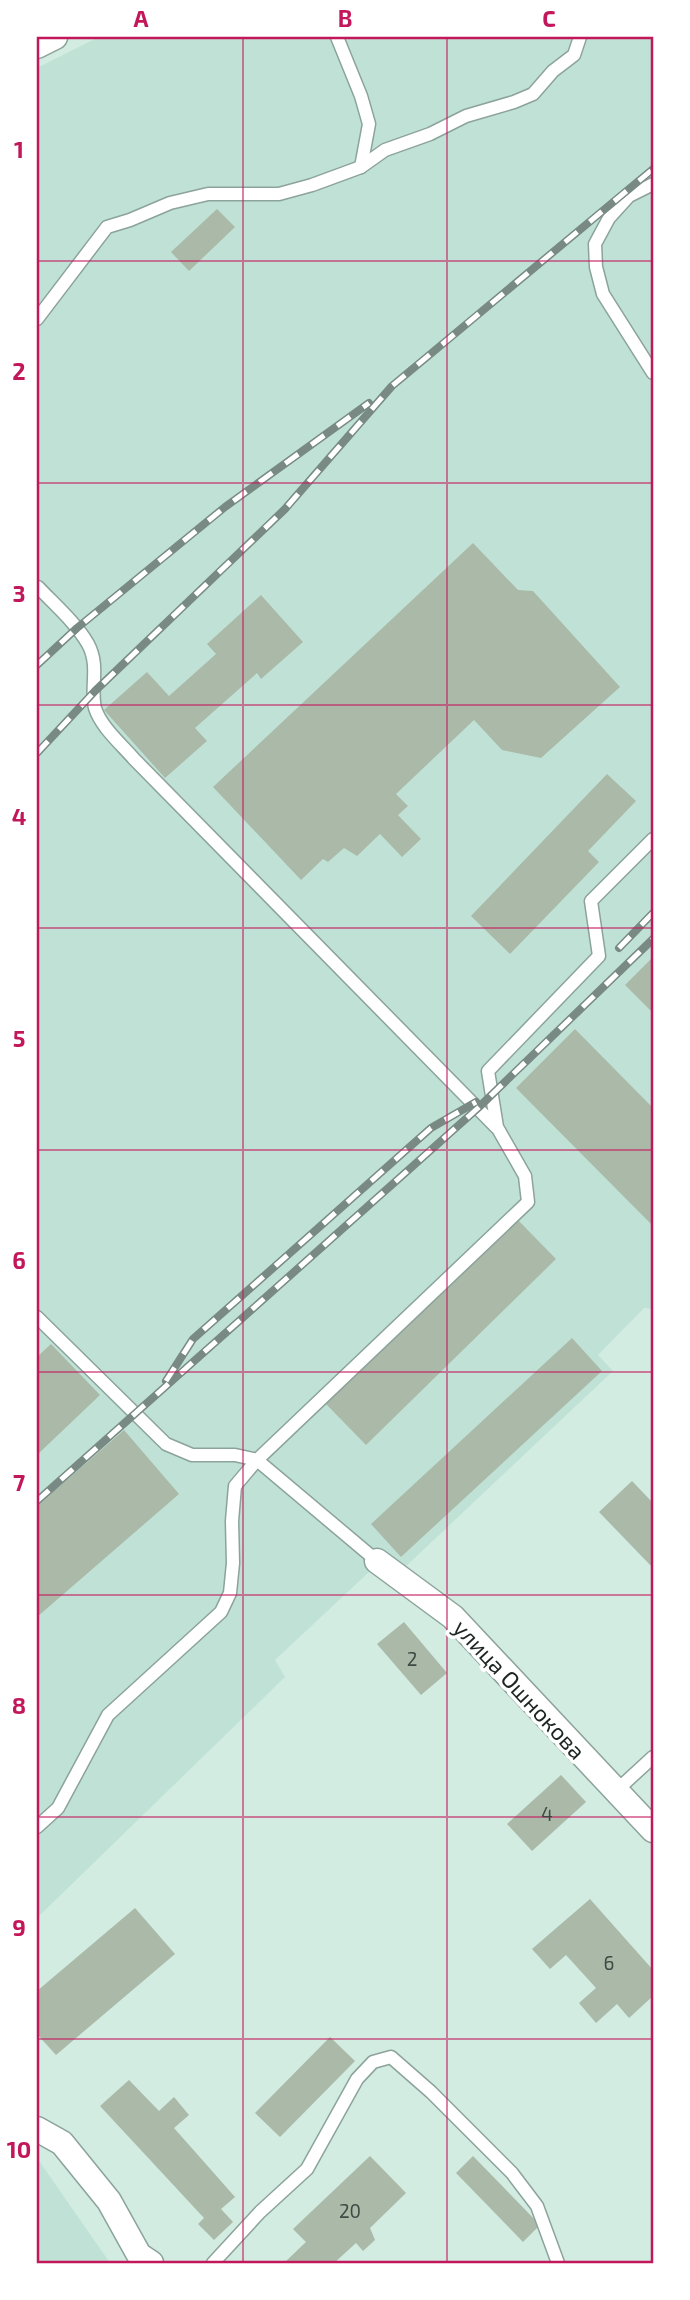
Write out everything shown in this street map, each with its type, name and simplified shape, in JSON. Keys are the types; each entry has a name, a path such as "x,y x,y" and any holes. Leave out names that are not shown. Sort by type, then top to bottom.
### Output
{"street":[{"path":"37,46 55,37"},
{"name":"улица Ошнокова","path":"377,1561 453,1617 653,1830"},
{"path":"37,2129 62,2143 109,2201 139,2255 151,2263"}],"lane":[{"path":"337,37 362,96 369,124 362,167"},
{"path":"37,319 107,228 170,203 208,194 279,194 362,167 385,150 430,134 466,116 514,103 533,94 553,71 574,55 580,37"},
{"path":"653,184 629,196 609,218 595,244 596,267 603,294 653,373"},
{"path":"37,1827 58,1808 108,1715 221,1612 230,1593 235,1486 257,1460 528,1202 525,1176 497,1127 106,728 95,707 94,666 89,645 77,628 38,587"},
{"path":"497,1127 488,1071 598,956 591,901 653,839"},
{"path":"37,1317 166,1444 192,1455 235,1455 257,1460 377,1561"},
{"path":"616,1791 653,1757"},
{"path":"212,2263 260,2212 307,2169 357,2079 373,2062 391,2057 431,2092 512,2173 537,2206 558,2263"}],"shaded area":[{"path":"99,37 653,37 653,1309 644,1308 598,1355 613,1371 403,1569 385,1557 275,1660 285,1677 37,1918 37,68"},
{"path":"37,2158 110,2263 37,2263"}],"building":[{"path":"217,209 235,227 189,271 171,252"},
{"path":"473,543 518,590 533,591 620,687 541,758 502,750 474,720 396,794 408,806 398,815 421,839 402,857 380,834 357,856 344,848 328,862 323,859 301,880 213,787"},
{"path":"261,595 303,642 261,679 257,673 195,728 207,741 165,778 104,710 147,672 169,696 216,654 207,644"},
{"path":"607,774 636,801 588,851 599,862 510,954 471,916"},
{"path":"653,957 653,1013 625,985"},
{"path":"575,1029 653,1108 653,1226 516,1088"},
{"path":"514,1216 556,1259 366,1445 324,1402"},
{"path":"572,1338 602,1371 401,1557 371,1524"},
{"path":"51,1344 100,1395 37,1455 37,1357"},
{"path":"124,1430 179,1494 37,1617 37,1506"},
{"path":"632,1481 653,1503 653,1568 599,1512"},
{"path":"404,1622 447,1673 421,1695 377,1644"},
{"path":"561,1775 586,1802 532,1851 507,1824"},
{"path":"590,1899 653,1970 653,1996 629,2018 617,2004 596,2023 579,2003 596,1988 566,1955 550,1969 532,1949"},
{"path":"135,1908 175,1954 56,2055 37,2034 37,1991"},
{"path":"330,2037 355,2061 280,2137 255,2113"},
{"path":"129,2080 159,2111 174,2097 189,2115 174,2128 235,2197 221,2209 233,2222 214,2240 198,2224 204,2218 100,2106"},
{"path":"370,2156 406,2193 370,2228 375,2240 363,2251 356,2243 334,2263 284,2263 306,2242 293,2229"},
{"path":"473,2156 540,2225 523,2242 456,2173"}],"railway":[{"path":"37,753 95,691 285,509 392,386 653,169"},
{"path":"37,665 77,628 225,507 369,403"},
{"path":"619,948 653,913"},
{"path":"37,1501 478,1108 653,939"},
{"path":"166,1381 193,1339 431,1128 476,1102"}]}
